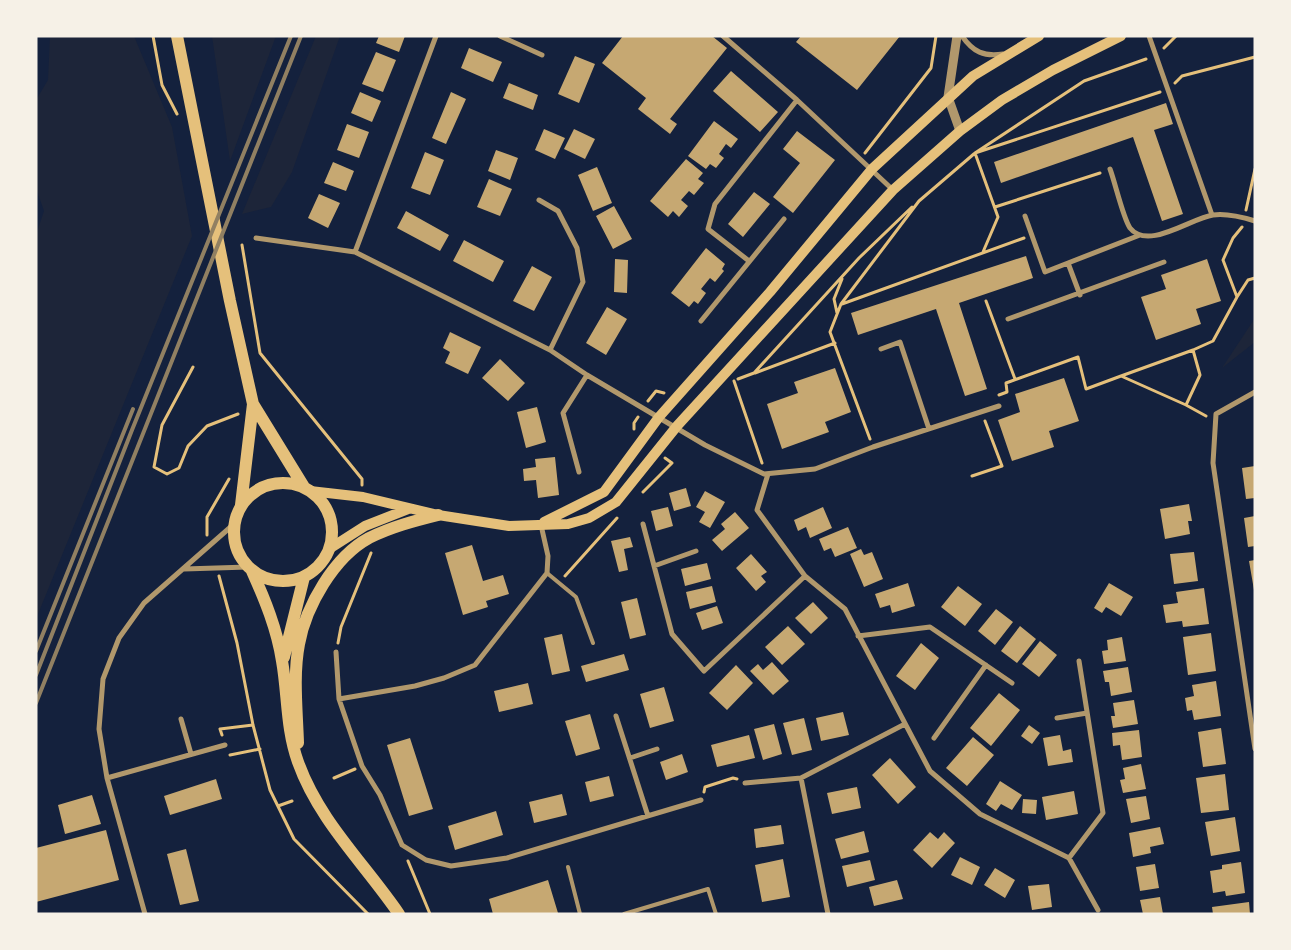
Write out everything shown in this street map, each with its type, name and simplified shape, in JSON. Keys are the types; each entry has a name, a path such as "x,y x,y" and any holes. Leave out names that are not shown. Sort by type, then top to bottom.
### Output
{"main road":[{"path":"177,36 253,404 241,505 234,524 234,540 239,554 250,569 268,609 283,663 288,723 298,763 326,818 350,851 376,880 399,914"},
{"path":"541,524 604,492 659,417 770,292 872,169 973,76 1039,36"},
{"path":"241,505 258,489 270,484 293,484 307,489 363,497 438,515 510,526 568,524 589,518 616,502 677,426 893,190 960,131 1002,100 1053,70 1121,36"},
{"path":"250,569 264,578 277,581 291,581 304,577 323,560 329,549 332,533 330,517 322,502 307,489 253,404"},
{"path":"329,549 365,526 408,509"},
{"path":"298,763 299,646 304,624 313,602 334,570 367,539 402,524 438,515"},
{"path":"283,663 304,577"}],"street":[{"path":"355,252 436,36"},
{"path":"500,36 542,55"},
{"path":"723,36 797,100 893,190"},
{"path":"958,36 948,97 960,131"},
{"path":"962,36 970,47 985,56 1009,53"},
{"path":"1149,36 1212,215"},
{"path":"749,261 708,229 715,204 797,100"},
{"path":"1110,169 1130,228 1140,235 1153,237 1212,215 1246,218 1255,221"},
{"path":"539,200 558,211 577,248 584,282 550,350"},
{"path":"1025,216 1045,272 1140,235"},
{"path":"701,321 784,219"},
{"path":"256,238 355,252 550,350 586,375 677,426 705,445 766,474 814,469 873,447 999,406"},
{"path":"1008,320 1080,295 1164,262"},
{"path":"1068,263 1080,295"},
{"path":"881,349 900,342 929,429"},
{"path":"579,472 563,413 586,375"},
{"path":"1255,392 1216,414 1213,463 1255,748"},
{"path":"766,474 757,510 805,576 845,609 930,771 980,814 1069,858 1098,910"},
{"path":"145,914 107,778 99,729 103,679 119,638 144,603 162,585 184,569 234,524"},
{"path":"339,699 415,686 444,678 475,665 547,573 548,556 541,524"},
{"path":"643,524 672,634 704,671 805,576"},
{"path":"654,566 696,551"},
{"path":"184,569 250,569"},
{"path":"858,636 930,627 1012,684"},
{"path":"336,652 339,699 362,766 380,795 402,845 426,860 451,866 476,864 507,858 701,800"},
{"path":"1069,858 1103,813 1079,661"},
{"path":"934,738 986,665"},
{"path":"1057,718 1087,713"},
{"path":"616,716 648,816"},
{"path":"181,719 191,754"},
{"path":"745,783 801,778 905,724"},
{"path":"107,778 225,745"},
{"path":"630,758 657,749"},
{"path":"801,778 828,914"}],"lane":[{"path":"547,573 576,597 594,643"},
{"path":"568,867 580,914"},
{"path":"624,914 708,889 716,914"}],"path":[{"path":"860,158 931,68 936,36"},
{"path":"873,447 830,332 841,304 919,200 975,153 1084,81 1155,56 1176,36"},
{"path":"975,153 1168,90 1182,76 1255,57"},
{"path":"975,153 998,217 983,252"},
{"path":"995,208 1110,169"},
{"path":"1237,298 1223,260 1246,218 1248,197 1255,169"},
{"path":"841,304 1027,237"},
{"path":"220,250 242,246 256,238"},
{"path":"242,246 260,353 362,479 363,497"},
{"path":"838,314 834,299 842,277"},
{"path":"998,395 1007,392 1006,383 1078,357 1086,389 1213,341 1248,280 1255,278"},
{"path":"986,300 1015,379"},
{"path":"754,373 835,343"},
{"path":"1186,405 1200,375 1193,350"},
{"path":"193,366 162,425 154,467 167,474 179,468 188,446 207,426 237,415 253,404"},
{"path":"1121,376 1186,405 1215,422"},
{"path":"734,381 766,474"},
{"path":"972,476 1002,466 982,412"},
{"path":"336,652 341,627 371,556 367,539"},
{"path":"334,778 362,766"},
{"path":"701,800 705,786 733,778 745,783"},
{"path":"278,806 292,801"},
{"path":"402,845 430,914"}],"shaded area":[{"path":"50,36 134,36 172,127 192,236 36,619 36,235 44,211 36,188 36,100 48,80"},
{"path":"212,36 276,36 230,161"},
{"path":"316,36 340,36 292,172 271,207 242,214"},
{"path":"1255,318 1255,342 1222,368"}],"building":[{"path":"379,36 405,36 399,52 376,43"},
{"path":"623,36 712,36 727,48 670,119 677,124 670,134 638,109 646,98 602,63"},
{"path":"801,36 900,36 857,90 796,42"},
{"path":"469,48 502,62 493,82 461,68"},
{"path":"376,52 396,60 383,92 362,84"},
{"path":"575,56 595,64 579,103 558,94"},
{"path":"731,71 778,112 760,132 713,91"},
{"path":"509,83 538,95 533,110 503,98"},
{"path":"360,92 381,101 372,122 351,113"},
{"path":"451,92 466,99 446,144 432,138"},
{"path":"1166,103 1173,124 1154,130 1183,214 1162,221 1133,137 1001,183 994,162"},
{"path":"714,121 738,139 731,148 726,144 719,154 724,158 716,168 710,164 706,169 688,156"},
{"path":"347,124 369,132 359,158 337,150"},
{"path":"544,129 565,138 555,159 535,150"},
{"path":"574,129 595,139 585,159 564,149"},
{"path":"797,131 835,160 793,213 773,197 800,163 783,149"},
{"path":"496,150 518,158 510,180 488,171"},
{"path":"425,152 444,160 430,195 411,188"},
{"path":"686,159 703,173 698,179 704,183 694,195 689,191 681,200 688,206 679,217 673,211 668,217 650,201"},
{"path":"333,162 354,171 346,191 324,183"},
{"path":"597,167 612,203 593,211 578,175"},
{"path":"489,179 512,189 500,216 477,207"},
{"path":"754,192 770,204 743,237 728,224"},
{"path":"319,194 340,203 328,228 308,218"},
{"path":"614,206 632,239 613,249 596,216"},
{"path":"406,211 449,235 440,251 397,228"},
{"path":"464,240 504,261 493,282 453,261"},
{"path":"706,248 725,264 722,269 724,271 715,282 710,278 701,289 706,293 698,304 694,301 689,307 671,293"},
{"path":"1026,256 1033,278 959,303 987,389 965,396 936,309 858,335 851,313"},
{"path":"615,259 628,260 627,293 614,292"},
{"path":"1207,259 1221,301 1196,309 1201,324 1156,340 1141,297 1166,289 1161,275"},
{"path":"532,266 552,277 534,311 513,301"},
{"path":"607,307 627,319 606,355 586,343"},
{"path":"450,332 481,347 468,374 445,363 450,352 443,348"},
{"path":"500,359 525,383 508,401 482,378"},
{"path":"835,368 851,412 825,422 829,432 782,449 767,404 798,393 794,382"},
{"path":"1064,378 1079,421 1049,431 1054,447 1012,461 998,420 1020,412 1015,394"},
{"path":"537,407 546,442 526,448 517,412"},
{"path":"555,457 559,495 538,498 536,480 524,481 523,469 536,467 535,459"},
{"path":"1255,466 1255,498 1246,499 1242,468"},
{"path":"686,488 691,506 674,511 669,493"},
{"path":"705,491 725,502 710,528 699,522 705,512 696,507"},
{"path":"1189,504 1192,521 1188,521 1190,534 1165,539 1160,509"},
{"path":"668,507 673,526 656,531 651,511"},
{"path":"823,507 832,528 810,538 806,527 798,531 794,520"},
{"path":"735,512 749,528 722,551 712,540 725,529 721,524"},
{"path":"1255,516 1255,546 1248,547 1244,518"},
{"path":"848,527 857,548 835,557 831,548 824,551 819,539"},
{"path":"630,537 633,547 624,549 628,570 619,572 611,541"},
{"path":"472,545 483,581 503,575 509,594 486,601 488,607 463,615 445,553"},
{"path":"861,549 864,555 872,552 883,579 864,587 850,554"},
{"path":"1194,552 1198,581 1174,584 1170,554"},
{"path":"751,554 767,572 761,576 766,582 756,591 736,568"},
{"path":"1255,560 1255,590 1254,590 1249,561"},
{"path":"707,563 711,579 685,586 681,569"},
{"path":"908,583 915,606 892,613 890,605 880,608 875,594"},
{"path":"1109,583 1133,597 1121,616 1106,607 1102,613 1094,608"},
{"path":"712,586 716,602 690,609 686,592"},
{"path":"958,586 982,604 965,626 941,607"},
{"path":"1204,588 1209,624 1183,627 1182,621 1166,623 1163,605 1178,603 1176,592"},
{"path":"637,598 646,635 630,639 621,602"},
{"path":"813,602 828,618 811,634 795,618"},
{"path":"717,606 723,623 702,630 696,613"},
{"path":"996,609 1013,622 995,645 978,631"},
{"path":"788,626 805,644 782,665 765,647"},
{"path":"1020,626 1036,639 1017,663 1001,651"},
{"path":"1211,633 1216,671 1188,675 1183,637"},
{"path":"562,634 570,671 552,675 544,638"},
{"path":"1122,637 1126,661 1104,664 1102,651 1108,650 1107,640"},
{"path":"1040,641 1057,655 1039,677 1022,664"},
{"path":"921,643 939,658 915,690 896,676"},
{"path":"624,654 629,670 586,682 581,666"},
{"path":"772,662 789,681 773,695 750,671 758,664 763,670"},
{"path":"736,665 753,683 727,710 709,693"},
{"path":"1128,667 1132,692 1111,696 1109,682 1105,682 1103,671"},
{"path":"1216,681 1221,716 1194,720 1192,710 1187,711 1185,698 1194,696 1192,685"},
{"path":"528,683 533,704 499,712 494,691"},
{"path":"664,687 674,721 650,728 640,694"},
{"path":"999,693 1020,710 991,746 970,728"},
{"path":"1134,700 1138,724 1113,728 1111,716 1115,716 1113,703"},
{"path":"843,712 849,735 821,741 816,718"},
{"path":"590,714 600,749 576,756 565,721"},
{"path":"804,718 812,750 792,755 783,723"},
{"path":"774,724 782,754 763,760 754,729"},
{"path":"1029,725 1040,733 1032,744 1021,736"},
{"path":"1221,728 1226,764 1203,767 1198,732"},
{"path":"1139,730 1142,757 1122,760 1120,745 1113,746 1112,733"},
{"path":"749,735 755,758 717,767 711,745"},
{"path":"1060,735 1063,751 1071,749 1073,762 1048,766 1043,738"},
{"path":"973,737 994,755 967,786 946,768"},
{"path":"410,738 433,809 409,816 387,745"},
{"path":"682,754 688,772 666,780 660,762"},
{"path":"890,758 916,787 898,804 872,775"},
{"path":"1141,764 1146,789 1123,793 1120,780 1125,779 1123,768"},
{"path":"1225,774 1229,810 1201,813 1196,778"},
{"path":"609,776 614,796 590,802 585,782"},
{"path":"216,779 222,799 170,815 164,796"},
{"path":"1000,781 1022,795 1012,810 1001,804 996,811 986,804"},
{"path":"857,787 861,808 832,814 827,793"},
{"path":"1074,791 1078,814 1046,820 1042,797"},
{"path":"562,794 567,815 534,823 529,802"},
{"path":"92,795 101,824 65,834 58,805"},
{"path":"1146,796 1150,819 1131,823 1126,799"},
{"path":"1023,799 1037,800 1036,814 1022,813"},
{"path":"496,811 503,835 455,850 448,826"},
{"path":"1235,817 1240,851 1211,856 1205,822"},
{"path":"781,825 784,844 756,848 754,829"},
{"path":"1160,827 1164,844 1150,847 1151,853 1133,857 1129,833"},
{"path":"106,830 119,880 36,902 36,848"},
{"path":"864,831 869,852 841,859 835,839"},
{"path":"930,832 938,839 944,832 955,843 932,868 913,850"},
{"path":"186,849 199,901 180,905 167,854"},
{"path":"960,857 980,867 972,885 951,875"},
{"path":"783,859 790,897 762,902 755,865"},
{"path":"870,860 875,880 847,887 842,866"},
{"path":"1241,862 1245,893 1226,896 1225,891 1213,893 1210,871 1222,869 1222,865"},
{"path":"1155,864 1159,888 1140,891 1136,867"},
{"path":"995,868 1015,880 1005,898 984,885"},
{"path":"548,880 558,913 493,914 489,899"},
{"path":"897,880 903,899 874,906 869,887"},
{"path":"1049,884 1052,907 1032,910 1028,886"},
{"path":"1160,897 1163,914 1143,914 1140,900"},
{"path":"1249,902 1250,914 1213,914 1212,907"}],"railway":[{"path":"36,675 132,430 291,36"},
{"path":"36,703 301,36"},
{"path":"36,651 133,409"}]}
